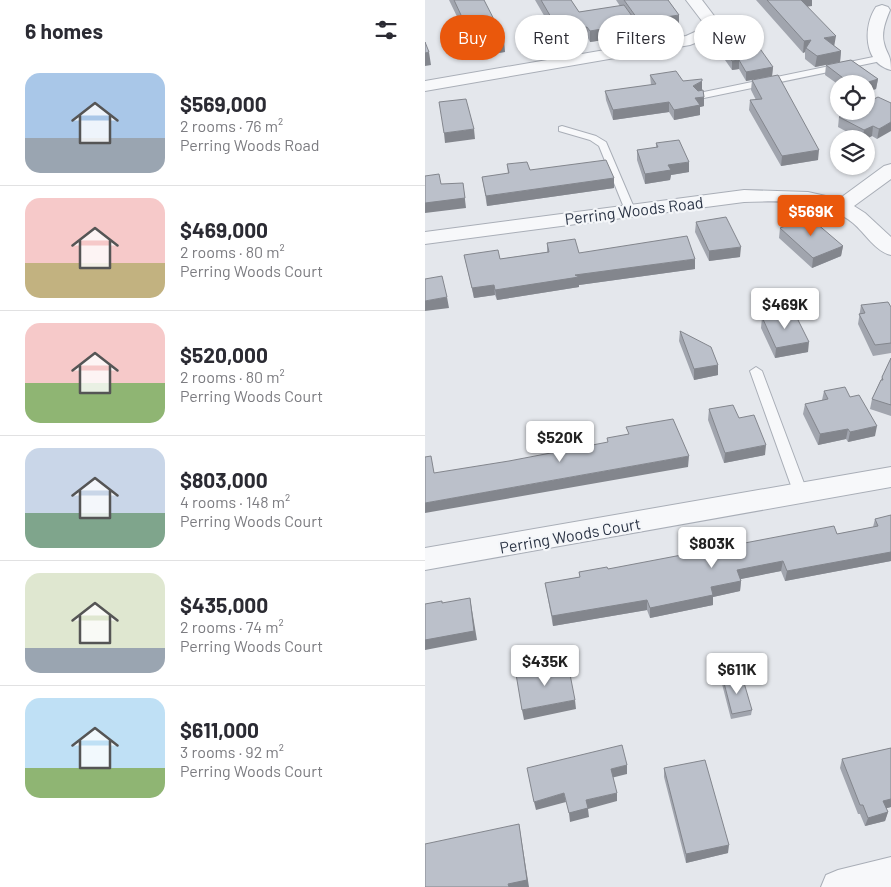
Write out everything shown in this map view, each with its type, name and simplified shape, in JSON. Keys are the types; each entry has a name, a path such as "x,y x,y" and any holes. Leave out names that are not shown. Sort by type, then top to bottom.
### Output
{"street":[{"path":"425,86 690,40 704,34 710,21 694,0"},
{"path":"882,10 873,39 877,49 887,62"},
{"path":"891,170 842,206 866,222 891,249"},
{"name":"Perring Woods Road","path":"425,238 744,196 794,196 842,206"},
{"name":"Perring Woods Court","path":"425,559 891,477"},
{"path":"839,887 891,874"}],"lane":[{"path":"699,96 887,62"},
{"path":"563,129 593,138 603,144 630,210"},
{"path":"756,372 801,494"}],"building":[{"path":"454,0 484,0 492,15 461,15"},
{"path":"541,0 571,0 579,12 624,5 631,15 598,15 598,30 590,31 588,28 588,15 550,15"},
{"path":"624,0 668,0 679,15 635,15"},
{"path":"767,0 801,0 836,36 824,38 841,51 817,56 806,48 811,40 804,41"},
{"path":"425,42 429,52 425,53"},
{"path":"764,54 773,67 746,72 739,60 764,60"},
{"path":"851,60 872,75 839,75 826,65"},
{"path":"676,71 683,81 702,79 702,81 693,86 698,91 703,90 704,97 695,98 700,105 674,110 669,102 613,110 605,91 656,84 650,75"},
{"path":"778,75 819,150 782,156 750,100 762,99 752,80"},
{"path":"878,97 891,103 891,122 879,129 873,126 864,130 845,120 875,120 875,98"},
{"path":"466,99 474,129 444,133 439,102"},
{"path":"679,140 689,162 668,165 671,170 645,174 637,150 658,147 656,143"},
{"path":"606,160 614,178 486,196 482,177 509,173 507,164 527,162 530,170"},
{"path":"439,174 441,184 463,183 465,198 425,203 425,176"},
{"path":"726,217 741,247 709,251 696,222"},
{"path":"809,217 843,246 813,258 780,228"},
{"path":"687,236 695,259 575,275 579,277 495,290 494,285 472,288 464,255 498,250 500,259 549,252 547,243 575,239 579,253"},
{"path":"442,276 447,297 425,301 425,279"},
{"path":"888,302 891,307 891,343 875,345 859,314 865,313 861,305"},
{"path":"794,312 809,342 776,348 762,317"},
{"path":"680,331 711,347 718,365 694,369"},
{"path":"891,358 891,405 872,399 881,380 883,380 882,377"},
{"path":"845,387 850,397 859,395 877,426 850,432 848,429 820,434 805,404 828,399 824,391"},
{"path":"733,405 739,418 754,415 766,445 725,453 709,409"},
{"path":"673,419 689,456 425,503 425,457 431,456 434,473 608,442 607,438 629,434 626,427"},
{"path":"891,515 891,552 787,571 783,561 737,570 741,581 711,587 713,595 650,608 647,600 552,616 545,583 580,577 579,572 607,567 608,569 834,526 837,534 878,526 875,519"},
{"path":"470,598 474,631 425,640 425,604"},
{"path":"568,664 575,700 522,710 516,674"},
{"path":"742,676 752,710 732,714 723,679"},
{"path":"622,745 627,765 611,769 617,793 586,800 588,808 569,813 564,793 534,802 527,768"},
{"path":"891,748 891,799 883,801 888,812 868,818 863,805 860,805 842,759"},
{"path":"705,760 729,845 686,854 664,768"},
{"path":"519,824 527,880 508,884 509,887 425,887 425,844"}]}
